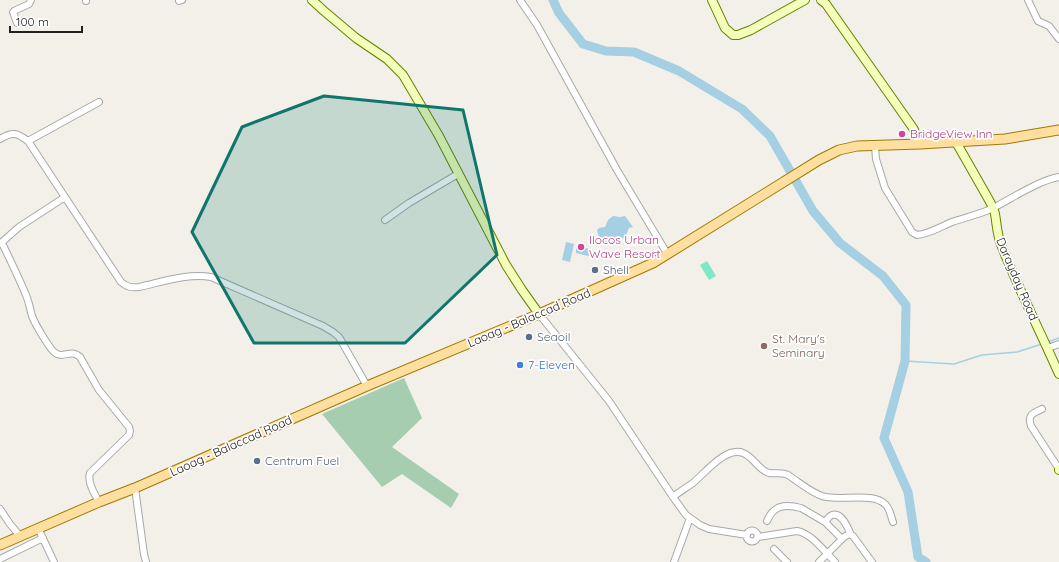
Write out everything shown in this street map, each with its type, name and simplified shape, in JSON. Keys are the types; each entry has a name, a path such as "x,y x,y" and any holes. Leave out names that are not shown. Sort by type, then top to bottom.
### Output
{"main road":[{"name":"Laoag - Balaccad Road","path":"0,544 136,488 367,386 539,314 638,270 668,255 819,160 839,150 857,146 1005,139 1059,130"}],"street":[{"path":"17,23 13,14 14,12 29,4 31,0"},
{"path":"312,0 356,38 387,59 403,75 439,136 506,265 522,290 539,314 609,401 672,497 686,515 700,525 709,529 747,536 749,532 753,531 757,534 758,538 797,531 801,532 810,538 835,562"},
{"path":"520,0 537,25 618,170 668,255"},
{"path":"712,0 725,28 728,32 738,36 805,0"},
{"path":"821,0 826,4 913,128 920,144"},
{"path":"1028,0 1038,21 1049,26 1059,39"},
{"path":"28,141 99,102"},
{"path":"0,139 12,133 17,134 28,141 121,282 126,286 131,288 139,287 200,275 211,277 324,326 333,332 339,338 367,386"},
{"name":"Darayday Road","path":"956,142 993,208 1000,242 1019,289 1059,374"},
{"path":"875,146 876,159 885,188 909,227 917,235 925,234 952,222 993,208 1036,186 1059,177"},
{"path":"385,220 409,203 458,174"},
{"path":"65,196 19,227 1,243 26,297 34,320 51,348 59,355 73,353 80,357 99,390 129,427 129,435 90,473 90,482 99,502"},
{"path":"1047,347 1059,344"},
{"path":"1042,410 1035,412 1030,416 1029,420 1031,426 1059,469"},
{"path":"672,497 693,482 725,455 738,451 748,455 769,473 784,473 822,496 830,498 871,498 882,502 889,509 893,522"},
{"path":"136,488 146,562"},
{"path":"766,521 776,508 792,506 801,508 825,522 842,539"},
{"path":"0,509 20,536"},
{"path":"825,522 830,516 837,515 845,523 851,535 872,562"},
{"path":"674,562 690,518"},
{"path":"38,528 54,562"},
{"path":"820,562 842,539 847,535 851,535"},
{"path":"0,559 43,538"},
{"path":"774,549 787,562"}],"highlighted area":[{"path":"324,96 463,110 497,255 405,343 254,343 192,232 242,127"}],"green space":[{"path":"707,261 716,276 709,280 700,265"},
{"path":"404,378 422,418 392,447 459,494 451,508 402,474 382,487 322,414"}],"water":[{"path":"613,216 625,216 633,227 629,228 625,238 616,239 613,237 609,239 606,244 602,243 597,230 605,227 608,220"},
{"path":"566,242 574,244 570,262 562,260"},
{"path":"578,246 592,250 592,253 588,256 576,253 576,248"}],"waterway":[{"path":"553,0 559,13 583,44 606,51 634,52 679,71 742,109 770,136 813,211 840,243 883,276 906,305 905,361 884,438 908,492 918,557 926,562"},
{"path":"1048,342 1059,338"},
{"path":"905,361 954,364 982,355 1017,352 1042,344"}],"place":[{"name":"BridgeView Inn","path":"902,134"},
{"name":"Ilocos Urban Wave Resort","path":"581,247"},
{"name":"Shell","path":"595,270"},
{"name":"Seaoil","path":"529,337"},
{"name":"St. Mary's Seminary","path":"764,346"},
{"name":"7-Eleven","path":"520,365"},
{"name":"Centrum Fuel","path":"257,461"}]}
